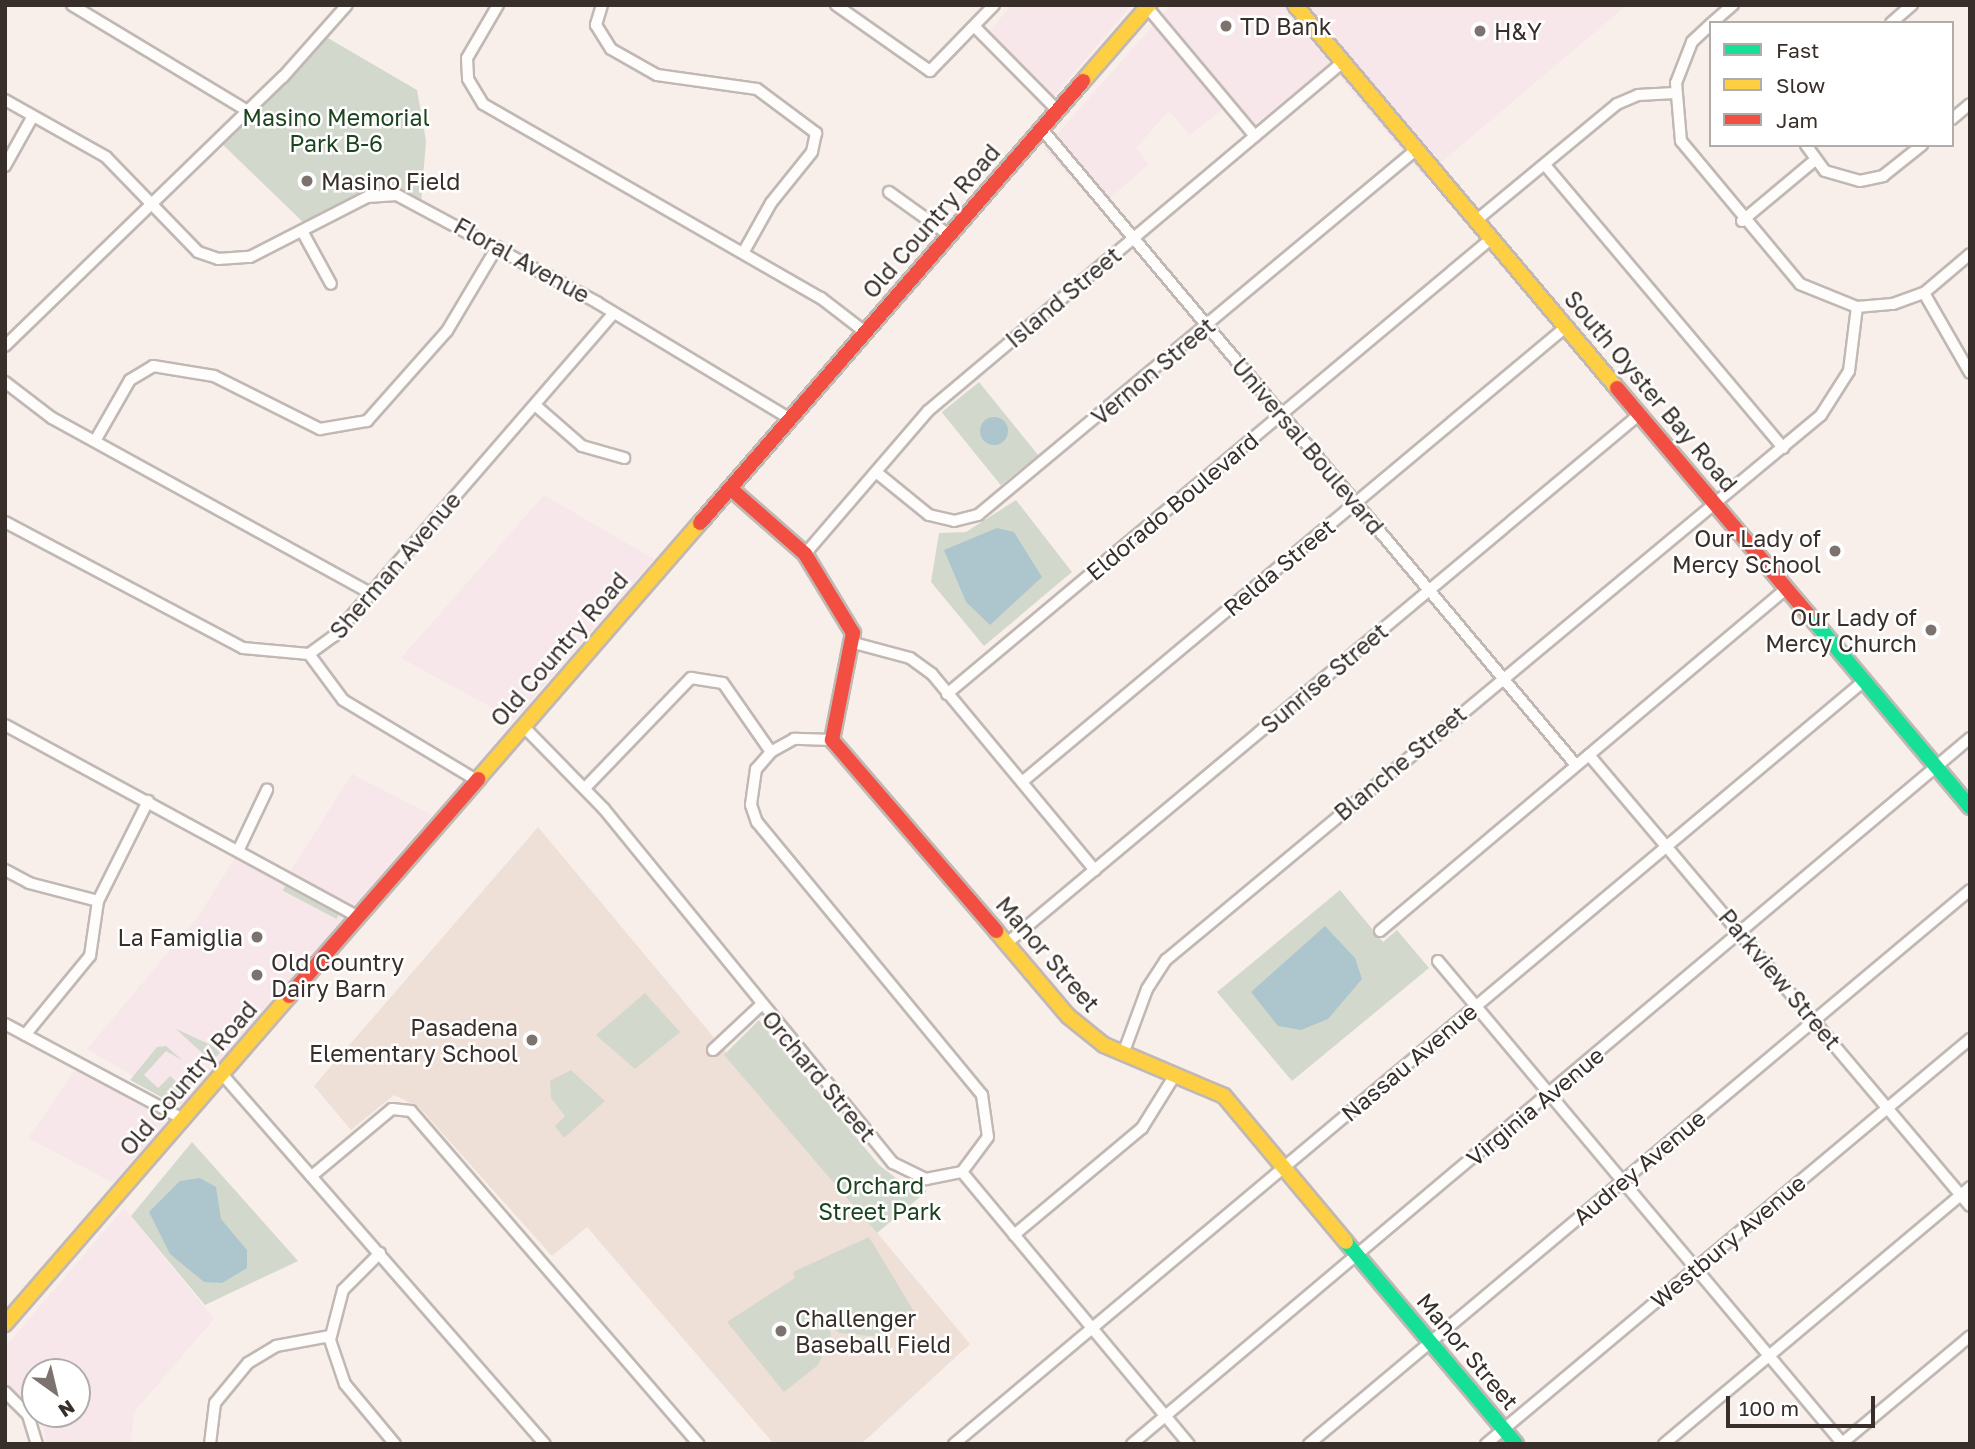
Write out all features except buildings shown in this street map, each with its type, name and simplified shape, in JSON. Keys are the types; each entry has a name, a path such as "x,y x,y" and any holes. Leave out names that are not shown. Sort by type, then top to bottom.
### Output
{"main road":[{"name":"South Oyster Bay Road","path":"1296,5 1970,807"},
{"name":"Old Country Road","path":"5,1324 1148,6"},
{"path":"730,488 805,554 854,643 832,740"},
{"name":"Manor Street","path":"832,740 1068,1016 1123,1054 1224,1096 1516,1444"}],"street":[{"path":"72,5 248,111"},
{"path":"5,345 248,111 347,5"},
{"path":"498,5 467,58 468,79 483,104 743,253 866,332"},
{"path":"602,5 596,25 611,49 657,75 757,89 816,134 812,152 771,203 743,253"},
{"path":"836,5 907,58 935,69 993,5"},
{"path":"1713,21 1733,5"},
{"path":"1893,21 1912,5"},
{"path":"1148,6 1255,135"},
{"path":"1709,25 1687,51 1675,93 1688,155 1742,221 1800,284 1857,307 1924,293 1970,254"},
{"path":"975,27 1057,110"},
{"name":"Island Street","path":"805,554 928,411 1343,62"},
{"path":"1478,219 1626,98 1675,93"},
{"name":"Floral Avenue","path":"5,100 106,157 198,252 218,259 250,257 383,192 414,200 614,313 790,419"},
{"path":"1954,117 1970,104"},
{"path":"5,166 33,116"},
{"name":"Universal Boulevard","path":"1041,128 1575,764"},
{"path":"1807,147 1815,160 1839,177 1870,180 1919,147"},
{"name":"Vernon Street","path":"876,472 929,515 954,521 978,515 1417,149"},
{"path":"1742,221 1815,160"},
{"path":"1545,165 1783,448"},
{"path":"889,192 949,235"},
{"path":"302,231 331,284"},
{"name":"Eldorado Boulevard","path":"947,694 1492,237"},
{"path":"95,441 130,380 153,366 214,376 320,429 367,421 447,331 497,247"},
{"path":"1924,293 1970,373"},
{"name":"Blanche Street","path":"1123,1054 1147,989 1166,960 1502,678 1783,448 1840,391 1857,307"},
{"name":"Sherman Avenue","path":"5,522 243,648 309,654 334,636 372,594 614,313"},
{"name":"Relda Street","path":"1022,782 1567,326"},
{"path":"5,382 95,441 372,594"},
{"path":"535,405 582,446 624,458"},
{"name":"Sunrise Street","path":"1007,943 1641,413"},
{"path":"1380,931 1787,588"},
{"path":"854,643 909,658 947,694 1095,870"},
{"path":"309,654 342,700 476,780"},
{"path":"585,788 691,678 723,683 771,752"},
{"name":"Nassau Avenue","path":"954,1444 1864,681"},
{"path":"5,725 358,917"},
{"name":"Orchard Street","path":"523,726 585,788 760,1006 893,1163 926,1179 962,1172"},
{"name":"Virginia Avenue","path":"1132,1444 1970,738"},
{"path":"832,740 793,739 771,752 751,786 757,822 982,1095 988,1137 962,1172 1189,1444"},
{"name":"Parkview Street","path":"1589,755 1668,845 1970,1206"},
{"path":"238,850 267,790"},
{"path":"25,1035 90,956 98,901 148,801"},
{"path":"5,870 29,883 98,901"},
{"name":"Audrey Avenue","path":"1309,1444 1970,890"},
{"path":"1438,961 1842,1443 1970,1336"},
{"path":"713,1050 760,1006"},
{"path":"5,1024 183,1119"},
{"name":"Westbury Avenue","path":"1486,1444 1970,1039"},
{"path":"222,1074 313,1175 545,1444"},
{"path":"1014,1235 1142,1128 1175,1074"},
{"path":"313,1175 392,1110 411,1111 698,1444"},
{"path":"1664,1444 1970,1187"},
{"path":"380,1253 343,1290 330,1336 345,1384 395,1444"},
{"path":"210,1444 215,1403 242,1369 276,1346 330,1336"},
{"path":"5,1392 28,1415 37,1444"}],"shaded area":[{"path":"1011,5 1132,5 1051,99 989,32"},
{"path":"1171,5 1627,5 1424,177 1329,64 1245,132 1223,109 1190,135 1169,111 1136,148 1149,164 1099,208 1044,149"},
{"path":"544,495 654,559 514,720 401,658"},
{"path":"352,774 432,815 182,1105 87,1049 197,918 235,858 282,884"},
{"path":"538,827 970,1344 861,1444 774,1444 587,1227 552,1256 419,1107 394,1095 351,1130 314,1086"},
{"path":"75,1070 168,1120 113,1183 28,1138"},
{"path":"124,1208 214,1319 135,1411 130,1444 47,1444 44,1428 91,1428 91,1358 21,1358 21,1396 5,1382 5,1347"}],"green space":[{"name":"Masino Memorial Park B-6","path":"321,34 417,90 426,141 421,203 383,193 308,227 218,140"},
{"path":"979,382 1038,455 1001,485 942,412"},
{"path":"1016,500 1072,572 984,646 931,582 939,533 966,532"},
{"path":"285,886 339,915 337,919 283,890"},
{"path":"1340,890 1383,942 1397,930 1429,968 1292,1081 1217,992"},
{"path":"645,993 680,1032 635,1069 596,1035"},
{"name":"Orchard Street Park","path":"759,1020 879,1165 908,1187 927,1191 877,1233 724,1055"},
{"path":"176,1029 222,1050 212,1062"},
{"path":"166,1046 183,1061 166,1051 144,1075 158,1088 170,1076 179,1084 194,1070 200,1075 174,1104 130,1080 157,1047"},
{"path":"571,1070 605,1101 564,1138 555,1126 565,1116 551,1098 550,1081"},
{"path":"192,1142 298,1261 205,1305 131,1216"},
{"path":"869,1237 918,1318 882,1337 839,1333 829,1325 831,1336 818,1365 784,1392 727,1322 795,1278 793,1272"}],"water":[{"path":"994,417 1004,421 1008,431 1004,441 994,445 984,441 980,431 984,421"},
{"path":"997,528 1014,532 1042,577 990,625 966,602 944,550"},
{"path":"1325,926 1355,958 1362,979 1328,1019 1301,1030 1278,1026 1251,992"},
{"path":"200,1178 216,1187 221,1219 247,1250 247,1268 222,1283 204,1282 170,1254 149,1212 180,1181"}],"traffic: fast":[{"path":"1808,614 1970,807"},
{"path":"1346,1242 1516,1444"}],"traffic: slow":[{"path":"1083,81 1149,5"},
{"path":"1295,5 1617,388"},
{"path":"478,779 700,523"},
{"path":"996,931 1068,1016 1104,1045 1224,1096 1346,1242"},
{"path":"5,1324 289,996"}],"traffic: jam":[{"path":"700,523 1083,81"},
{"path":"1617,388 1808,614"},
{"path":"730,488 805,554 853,633 832,740 996,931"},
{"path":"289,996 478,779"}],"place":[{"name":"TD Bank","path":"1226,26"},
{"name":"H&Y","path":"1480,31"},
{"name":"Masino Field","path":"307,181"},
{"name":"Our Lady of Mercy School","path":"1835,551"},
{"name":"Our Lady of Mercy Church","path":"1931,630"},
{"name":"La Famiglia","path":"257,937"},
{"name":"Old Country Dairy Barn","path":"257,975"},
{"name":"Pasadena Elementary School","path":"532,1040"},
{"name":"Challenger Baseball Field","path":"781,1331"}]}
